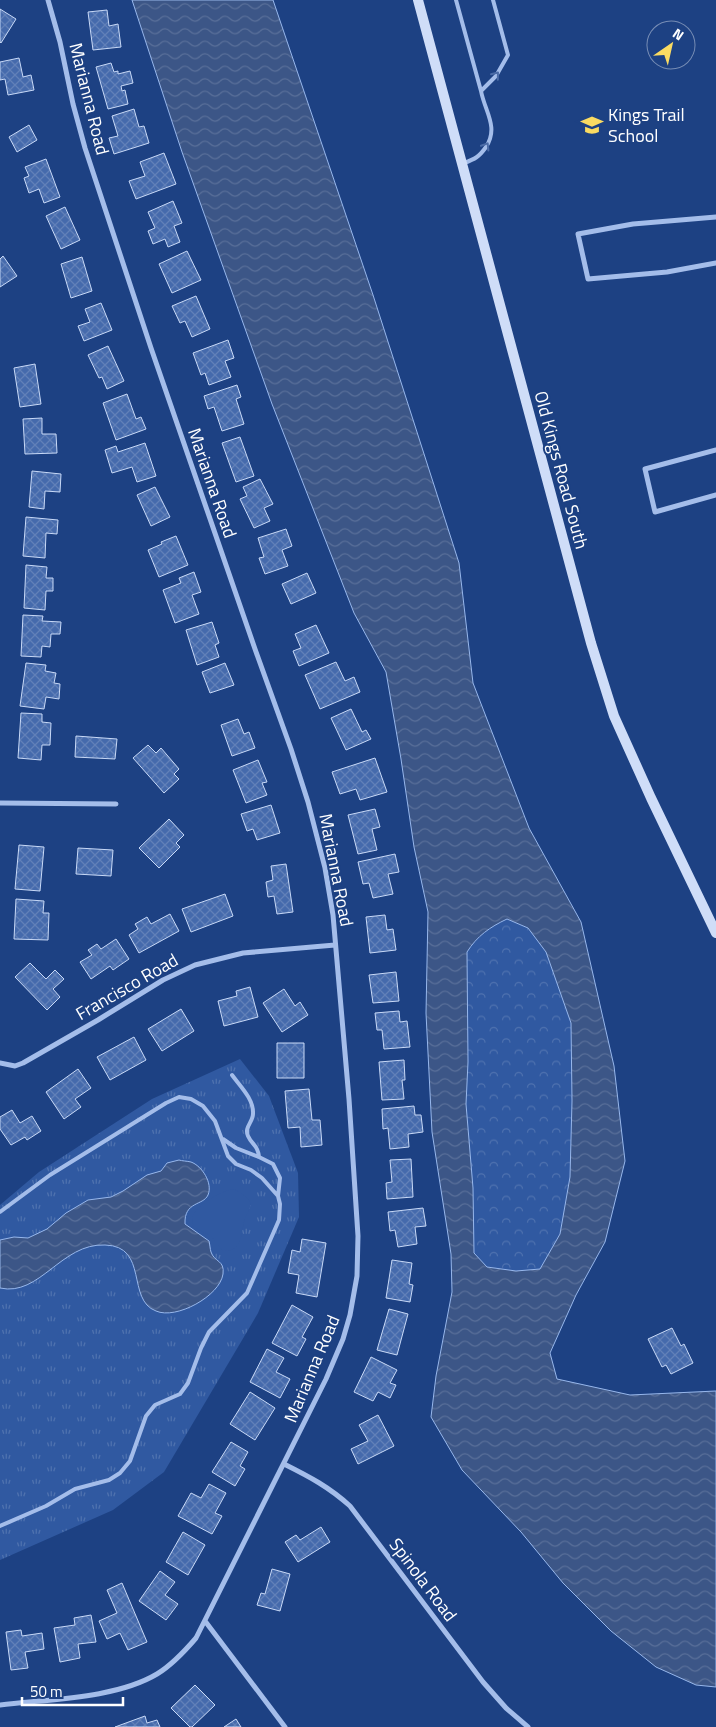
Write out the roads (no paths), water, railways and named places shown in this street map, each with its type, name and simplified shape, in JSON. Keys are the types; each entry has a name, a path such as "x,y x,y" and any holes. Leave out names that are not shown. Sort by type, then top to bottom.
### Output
{"street":[{"name":"Marianna Road","path":"0,1705 105,1693 141,1682 158,1674 183,1653 196,1638 326,1379 343,1339 350,1316 357,1276 357,1203 333,915 325,868 308,802 291,749 151,348 85,148 48,0"},
{"name":"Old Kings Road South","path":"418,0 591,643 614,716 716,933"},
{"path":"716,217 633,224 578,234 588,279 667,272 716,263"},
{"path":"716,450 645,469 655,512 716,495"},
{"path":"0,804 116,804"},
{"name":"Francisco Road","path":"0,1064 15,1066 23,1063 98,1020 162,980 195,965 243,953 335,945"},
{"name":"Spinola Road","path":"284,1464 317,1480 334,1491 350,1506 483,1682 506,1708 528,1727"},
{"path":"206,1621 285,1727"}],"lane":[{"path":"456,0 492,126 492,135 478,158 462,164"},
{"path":"481,91 496,76 508,56 493,0"},
{"path":"232,1075 251,1100 254,1115 247,1126 247,1135 258,1149 259,1157"},
{"path":"0,1212 50,1175 166,1103 179,1097 192,1099 203,1106 215,1121 228,1156 236,1164 251,1170 262,1178 278,1196"},
{"path":"0,1526 46,1506 75,1489 109,1480 120,1473 130,1461 146,1416 155,1405 180,1394 188,1384 209,1332 247,1293 279,1220 280,1204 278,1196 280,1178 272,1164 236,1148 223,1139"}],"water":[{"path":"132,0 273,0 373,295 459,563 473,683 529,828 581,922 614,1066 625,1161 605,1242 576,1295 550,1353 557,1379 630,1395 716,1391 716,1687 696,1685 656,1667 611,1631 563,1583 521,1532 462,1470 431,1417 436,1376 452,1292 451,1254 432,1132 426,1013 428,912 414,847 386,672 354,613 272,404 182,152","holes":["507,919 528,928 546,952 571,1023 572,1101 570,1177 560,1234 540,1269 516,1271 487,1267 474,1253 473,1188 466,1104 468,1062 467,952 484,932"]},
{"path":"179,1160 191,1162 199,1167 206,1175 209,1185 206,1198 187,1211 185,1217 185,1224 209,1241 212,1255 221,1264 223,1269 220,1282 206,1298 185,1309 174,1312 164,1313 156,1311 147,1305 142,1296 133,1263 127,1254 119,1248 105,1245 89,1247 76,1252 27,1285 14,1289 0,1288 0,1240 14,1237 28,1238 47,1229 66,1213 88,1200 111,1197 147,1175 161,1171 167,1163"}],"place":[{"name":"Kings Trail School","path":"592,125"}]}
